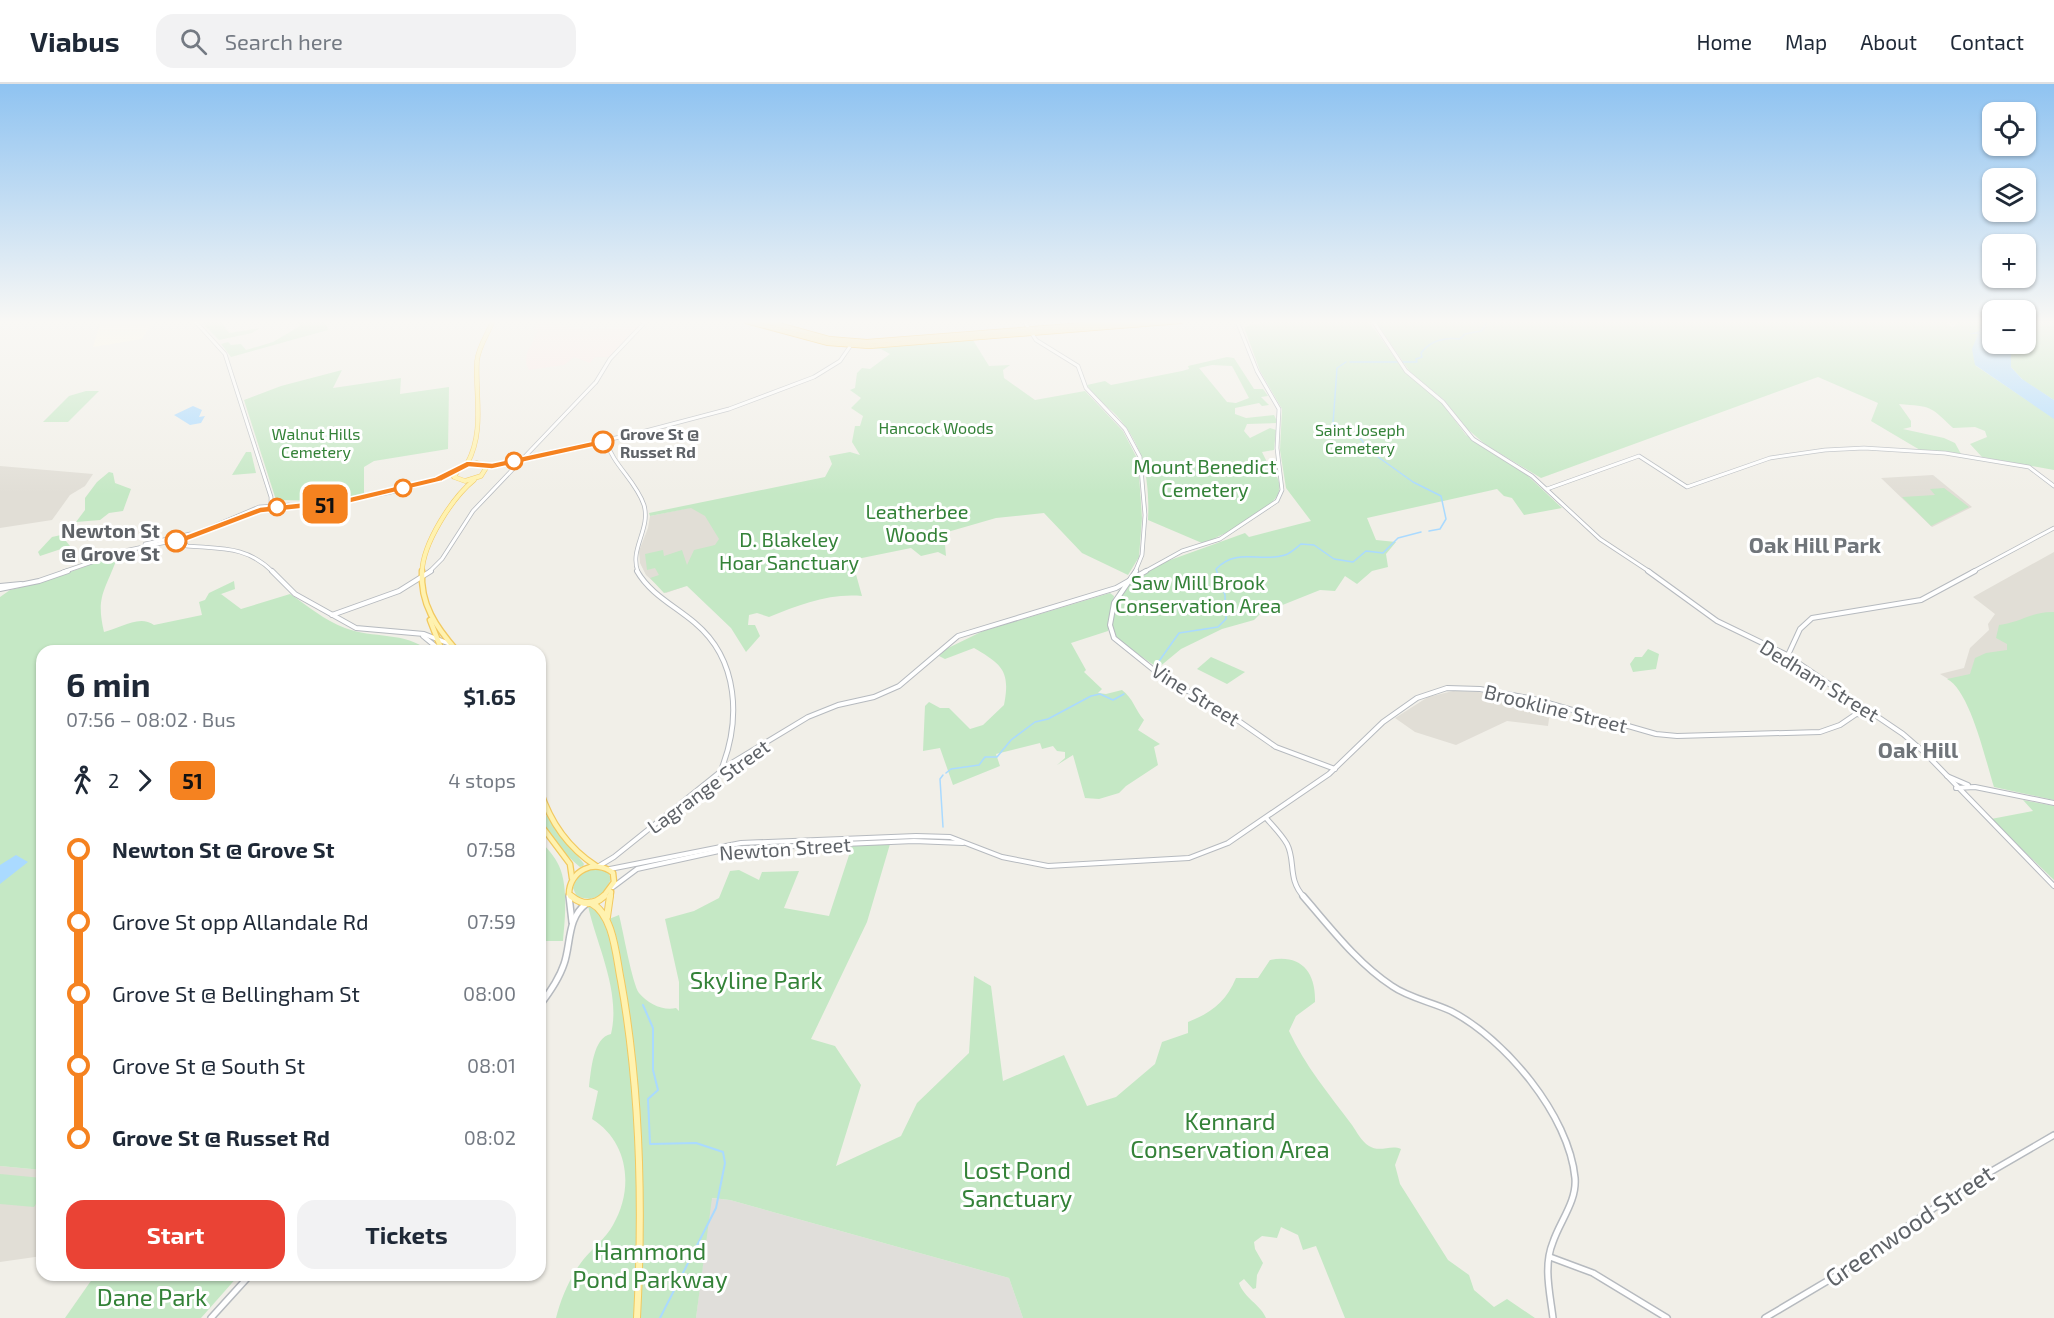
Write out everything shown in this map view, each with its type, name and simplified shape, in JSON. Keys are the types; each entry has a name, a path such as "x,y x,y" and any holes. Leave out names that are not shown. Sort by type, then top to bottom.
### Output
{"main road":[{"path":"233,379 270,494"},
{"path":"467,464 473,453 479,418 478,379"},
{"path":"332,615 388,596 418,581 442,559 473,511 598,379"},
{"path":"439,645 418,581 421,564 432,537 465,489 485,469 722,411 767,396 806,379"},
{"path":"1082,379 1086,389 1121,425 1138,452 1145,519 1142,555 1137,568 1144,572"},
{"name":"Lagrange Street","path":"598,866 614,857 720,772 808,717 838,705 874,697 899,686 964,633 1107,591 1184,550 1222,538 1274,503 1282,494 1277,450 1279,409 1261,379"},
{"name":"Dedham Street","path":"1414,379 1445,404 1473,439 1537,480 1604,542 1650,572 1709,616 1788,656 1913,742 2054,886"},
{"path":"1546,489 1639,456 1687,488 1770,458 1825,450 1917,451 2029,466 2054,486"},
{"path":"473,453 477,463 485,469"},
{"path":"438,479 467,464 477,463"},
{"path":"455,479 453,474 457,469"},
{"path":"0,588 40,579 129,547 180,539 269,506 346,501 438,479 474,480"},
{"path":"462,481 465,489"},
{"path":"186,537 192,547"},
{"path":"180,539 192,547 236,550 253,555 295,594 361,630 414,633 435,637 450,644"},
{"name":"Vine Street","path":"1137,568 1117,597 1110,625 1114,638 1170,682 1233,717 1276,747 1335,769"},
{"path":"1107,591 1113,592 1117,597"},
{"path":"429,614 450,644"},
{"path":"414,633 429,639 436,645"},
{"name":"Brookline Street","path":"974,847 1002,857 1048,866 1071,867 1127,859 1168,861 1208,852 1266,818 1335,769 1383,722 1418,698 1447,688 1480,689 1544,701 1668,735 1808,734 1831,729 1866,708"},
{"path":"1855,714 1880,718"},
{"path":"1942,772 1956,780 1975,786 2054,803"},
{"path":"1956,788 1975,786"},
{"path":"546,806 563,836 584,858 598,866 610,869 614,876 608,919 631,1034 640,1142 641,1214 637,1318"},
{"path":"1266,818 1288,845 1291,873 1298,891 1358,957 1393,987 1450,1011 1479,1028 1507,1054 1556,1118 1568,1150 1575,1179 1570,1206 1556,1233 1550,1257 1547,1283 1553,1318"},
{"path":"546,832 570,864 572,878 569,894 572,922 567,955 558,980 546,997"},
{"name":"Newton Street","path":"610,869 720,846 770,841 925,836 950,837 974,847"},
{"name":"Newton Street","path":"613,887 626,874 640,868 728,849 914,841 966,843"},
{"path":"610,869 614,857"},
{"path":"572,878 582,870 598,866"},
{"path":"572,922 579,910 603,898 613,887"},
{"path":"569,894 578,902 599,907 608,919"},
{"name":"Greenwood Street","path":"1765,1318 1834,1277 1966,1186 2054,1135"},
{"path":"1550,1257 1593,1273 1667,1318"},
{"path":"211,1318 245,1281"}],"street":[{"path":"606,441 637,488 646,513 645,528 636,553 638,573 651,587 703,629 724,659 732,692 734,720 729,751 720,772"},
{"path":"269,506 270,494"},
{"path":"1788,656 1800,629 1812,618 1921,600 2054,528"}],"shaded area":[{"path":"0,466 93,474 85,486 70,495 52,520 0,528"},
{"path":"1933,475 1972,507 1932,527 1881,478"},
{"path":"727,500 737,541 683,587 666,593 646,575 640,563 639,551 650,516"},
{"path":"2054,552 2054,685 1955,683 1940,674 1964,668 1970,648 1989,630 1988,624 1995,614 1973,597"},
{"path":"1453,691 1478,692 1551,705 1548,726 1507,721 1456,745 1415,732 1395,718 1428,697"},
{"path":"0,1166 36,1169 36,1257 0,1262"},
{"path":"711,1198 730,1200 1009,1278 1023,1318 696,1318"}],"green space":[{"name":"Walnut Hills Cemetery","path":"309,379 338,379 333,388 401,379 400,394 449,387 448,449 374,461 364,467 364,494 330,501 276,500 244,400"},
{"path":"856,379 1005,379 1035,400 1085,391 1123,431 1138,460 1142,518 1139,557 1128,575 1082,553 1044,513 996,518 944,533 946,556 938,552 921,556 911,548 852,560 862,596 826,598 769,617 757,613 749,615 748,625 755,625 760,636 746,652 731,628 687,586 664,593 650,578 659,575 655,568 647,570 645,554 663,550 664,556 682,550 687,565 694,550 715,545 719,539 705,516 691,508 650,516 649,513 825,477 832,464 829,456 850,452 860,455 852,442 855,426 860,426 863,416 851,408 861,398 850,390 855,388"},
{"name":"Mount Benedict Cemetery","path":"1144,379 1208,379 1227,402 1236,403 1249,398 1239,379 1247,379 1254,389 1263,389 1268,396 1261,397 1269,405 1262,406 1259,403 1235,408 1235,414 1246,418 1274,415 1278,423 1247,424 1244,431 1250,438 1270,428 1276,430 1274,450 1262,452 1267,462 1276,463 1274,472 1279,488 1274,501 1231,530 1202,543 1148,520 1148,491 1139,451 1125,426 1087,385 1105,381 1111,385"},
{"path":"1264,379 1413,379 1441,402 1466,435 1527,475 1562,508 1524,515 1512,498 1504,496 1497,489 1367,518 1376,540 1396,542 1386,554 1388,567 1372,571 1357,584 1345,576 1335,591 1320,590 1260,614 1254,620 1222,629 1181,649 1158,668 1116,639 1112,622 1118,591 1162,563 1245,533 1249,537 1311,521 1286,488 1280,450 1282,409"},
{"path":"1418,379 1814,379 1541,478 1486,445 1465,427 1444,400"},
{"path":"1822,379 1995,379 2054,418 2054,470 1982,457 1970,444 1987,437 1985,431 1975,427 1953,428 1929,408 1899,404 1911,421 1911,427 1903,429 1944,438 1955,443 1961,454 1920,450 1871,421 1878,403"},
{"path":"2022,379 2054,379 2054,400 2024,381"},
{"path":"86,391 99,391 68,422 43,422 69,396"},
{"path":"246,452 251,452 256,473 232,475"},
{"path":"109,472 113,473 115,483 131,489 123,511 109,513 100,520 76,522 85,510 85,498 97,482"},
{"path":"1944,488 1969,507 1931,526 1902,497 1935,495 1930,489"},
{"path":"61,535 70,546 40,556 38,552 52,537"},
{"path":"126,552 127,557 116,561 102,595 101,611 104,632 129,623 142,621 154,625 202,615 199,602 205,600 209,593 234,581 235,589 221,594 241,609 290,594 337,625 356,631 399,638 420,645 36,645 36,1169 0,1166 0,597 10,590 42,582"},
{"path":"1110,593 1114,596 1108,631 1071,643 1086,670 1084,672 1102,689 1098,693 1106,694 1122,690 1129,697 1144,720 1138,730 1160,744 1154,747 1158,765 1119,793 1099,799 1085,798 1073,755 1057,765 1065,758 1065,752 1057,751 1053,746 1042,749 1040,743 996,754 1000,766 953,785 940,748 923,751 925,706 929,702 940,708 949,708 970,729 983,725 1004,705 1006,684 1002,669 974,648 945,659 939,656 946,649 983,631"},
{"path":"2054,612 2054,800 1994,787 1970,711 1963,697 1947,679 1970,674 1975,658 1986,653 2007,650 2007,644 1996,638 1999,625 2039,613"},
{"path":"1648,649 1659,654 1656,669 1633,672 1630,664 1635,657 1642,657"},
{"path":"1211,657 1245,672 1227,684 1197,669"},
{"path":"2023,800 2054,806 2054,880 1991,819 2033,811"},
{"path":"546,815 584,864 583,866 580,867 567,856 546,830"},
{"path":"890,844 867,922 811,1039 835,1046 861,1085 836,1166 901,1136 917,1103 969,1053 974,976 991,986 1003,1081 1064,1055 1087,1106 1116,1097 1155,1064 1162,1042 1188,1033 1188,1022 1217,1006 1228,994 1236,978 1258,978 1270,960 1290,960 1304,967 1313,982 1315,991 1315,1002 1296,1016 1289,1031 1310,1068 1366,1144 1377,1149 1393,1147 1401,1149 1395,1165 1400,1184 1448,1260 1469,1275 1474,1290 1494,1307 1507,1299 1535,1318 1345,1318 1316,1246 1303,1250 1298,1235 1281,1227 1277,1238 1262,1236 1254,1242 1255,1249 1263,1263 1257,1275 1256,1288 1253,1289 1244,1279 1239,1283 1244,1293 1266,1318 1023,1318 1009,1278 730,1200 712,1198 696,1318 556,1318 563,1295 574,1273 610,1230 620,1211 624,1196 624,1167 620,1153 614,1140 592,1119 598,1091 589,1087 592,1064 600,1041 611,1034 613,1002 607,969 588,906 596,907 604,921 619,915 639,993 656,1006 676,1008 679,1011 679,982 665,919 694,911 719,898 730,871 739,870 759,880 762,872 799,871 784,908 829,916 852,846"},
{"path":"546,847 561,870 565,890 563,941 546,941"},
{"path":"599,868 608,872 611,879 603,895 590,899 577,897 573,888 576,879 586,872"},
{"path":"0,1174 36,1177 34,1207 0,1204"},
{"name":"Dane Park","path":"91,1281 234,1281 201,1318 65,1318"}],"water":[{"path":"1995,379 2022,379 2054,400 2054,419"},
{"path":"193,406 202,410 199,417 205,416 201,423 190,425 174,415"},
{"path":"16,855 28,862 0,884 0,865"}],"waterway":[{"path":"1336,379 1333,424 1362,440 1367,449 1413,482 1441,496 1446,519 1440,529 1429,531"},
{"path":"1157,664 1179,633 1218,627 1226,619 1225,595 1216,569 1224,562 1240,557 1285,555 1301,544 1314,545 1334,559 1353,562 1366,551 1383,553 1398,538 1421,532"},
{"path":"946,773 951,769 979,765 985,757 997,757 1011,740 1035,722 1048,719 1091,696 1100,694 1113,700 1124,694"},
{"path":"943,775 940,779 943,827"},
{"path":"643,1005 653,1028 653,1070 658,1090 648,1099 650,1144 696,1143 723,1152 725,1163 716,1208 660,1318"}],"bus line":[{"name":"51","path":"176,541 238,516 260,510 346,501 448,476 467,464 492,466 603,442"}],"place":[{"name":"Grove St @ Russet Rd","path":"603,442"},
{"name":"Newton St @ Grove St","path":"176,541"}],"district":[{"name":"Oak Hill Park","path":"1815,544"},
{"name":"Oak Hill","path":"1918,749"}],"park label":[{"name":"Hancock Woods","path":"936,427"},
{"name":"Saint Joseph Cemetery","path":"1360,438"},
{"name":"Leatherbee Woods","path":"917,522"},
{"name":"D. Blakeley Hoar Sanctuary","path":"789,550"},
{"name":"Saw Mill Brook Conservation Area","path":"1198,594"},
{"name":"Skyline Park","path":"756,979"},
{"name":"Kennard Conservation Area","path":"1230,1134"},
{"name":"Lost Pond Sanctuary","path":"1017,1183"},
{"name":"Hammond Pond Parkway","path":"650,1264"}]}
